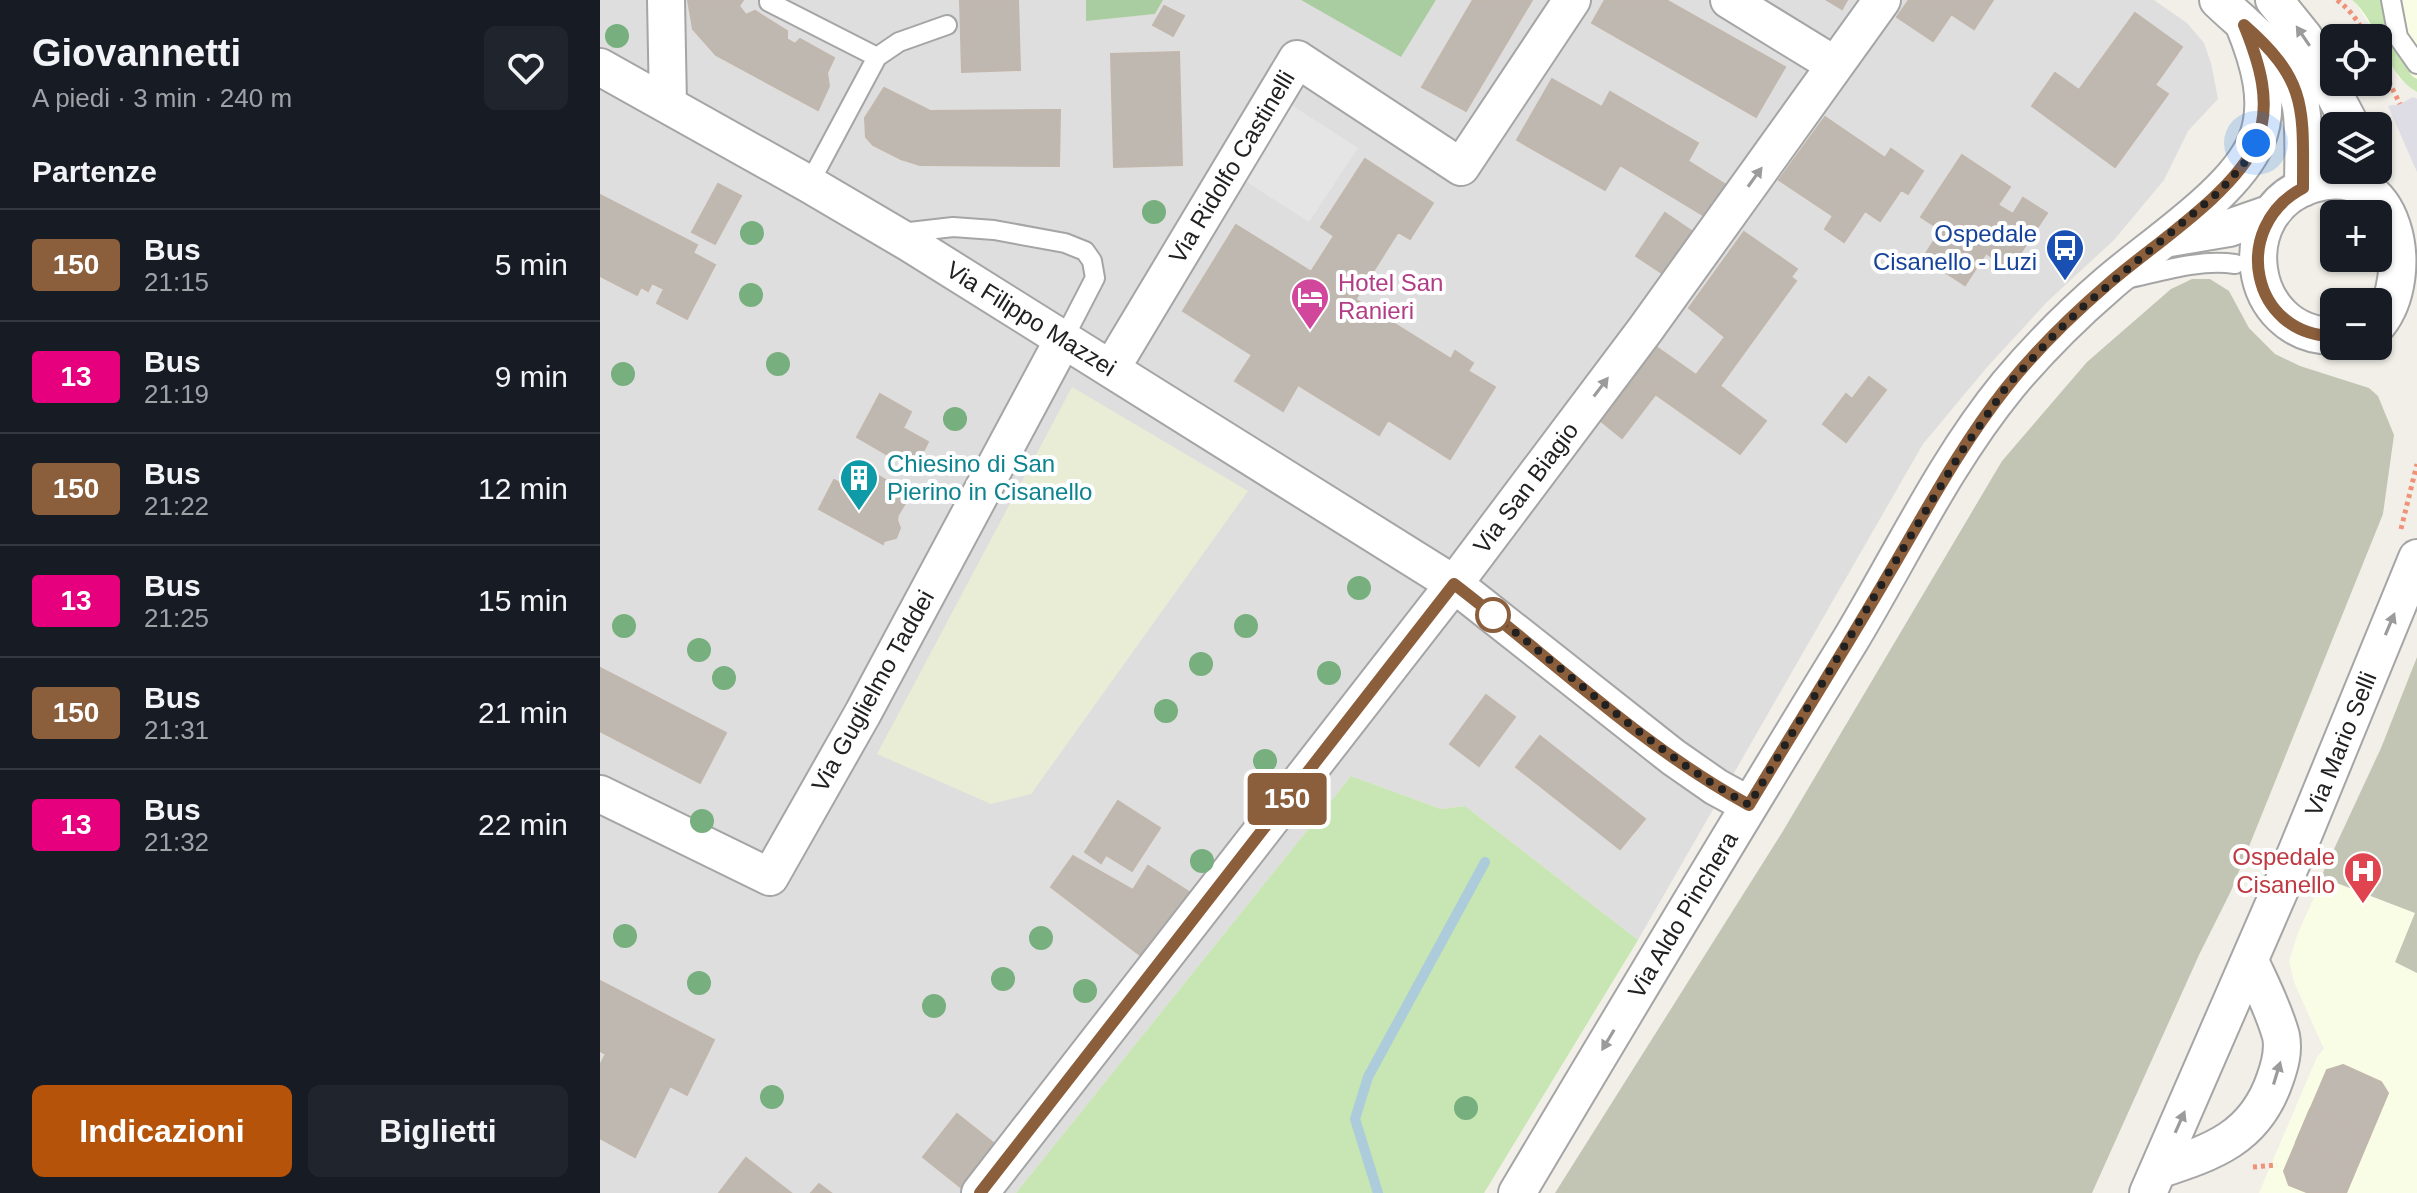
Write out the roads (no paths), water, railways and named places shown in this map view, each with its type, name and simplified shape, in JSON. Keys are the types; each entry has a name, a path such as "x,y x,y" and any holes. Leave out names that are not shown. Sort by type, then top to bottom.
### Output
{"street":[{"path":"666,0 668,104"},
{"name":"Via Ridolfo Castinelli","path":"1111,369 1297,59 1461,167 1572,0"},
{"path":"1729,0 1835,65"},
{"name":"Via San Biagio","path":"980,1193 1454,584 1645,330 1882,0"},
{"path":"2218,0 2264,43 2281,62 2295,86 2301,106 2303,188"},
{"path":"2274,0 2304,37 2344,112"},
{"name":"Via Aldo Pinchera","path":"1517,1193 1982,421 2034,356 2108,284 2230,180 2256,143 2261,129 2261,75 2244,25"},
{"name":"Via Filippo Mazzei","path":"600,67 894,234 1454,584 1673,757 1716,787 1749,805"},
{"path":"2320,183 2303,188 2272,213 2256,253 2259,274 2275,309 2298,327 2320,334"},
{"path":"2373,184 2406,225 2410,237 2415,272 2392,312"},
{"path":"2162,239 2229,228 2272,213"},
{"name":"Via Guglielmo Taddei","path":"600,794 770,877 863,713 1064,338"},
{"name":"Via Mario Selli","path":"2153,1182 2250,961 2417,558"},
{"path":"2153,1182 2227,1143 2249,1125 2268,1097 2280,1064 2281,1038 2250,961"}],"lane":[{"path":"769,0 877,57"},
{"path":"2391,0 2398,37 2417,64"},
{"path":"809,184 877,57 899,42 947,25"},
{"path":"894,234 953,227 994,230 1065,243 1085,251 1092,261 1095,278 1064,338"},
{"path":"2108,284 2192,264 2235,264"}],"waterway":[{"path":"1378,1193 1355,1119 1368,1077 1485,862"}],"place":[{"name":"Ospedale Cisanello - Luzi","path":"2065,282"},
{"name":"Hotel San Ranieri","path":"1310,331"},
{"name":"Chiesino di San Pierino in Cisanello","path":"859,512"},
{"name":"Ospedale Cisanello","path":"2363,905"}]}
